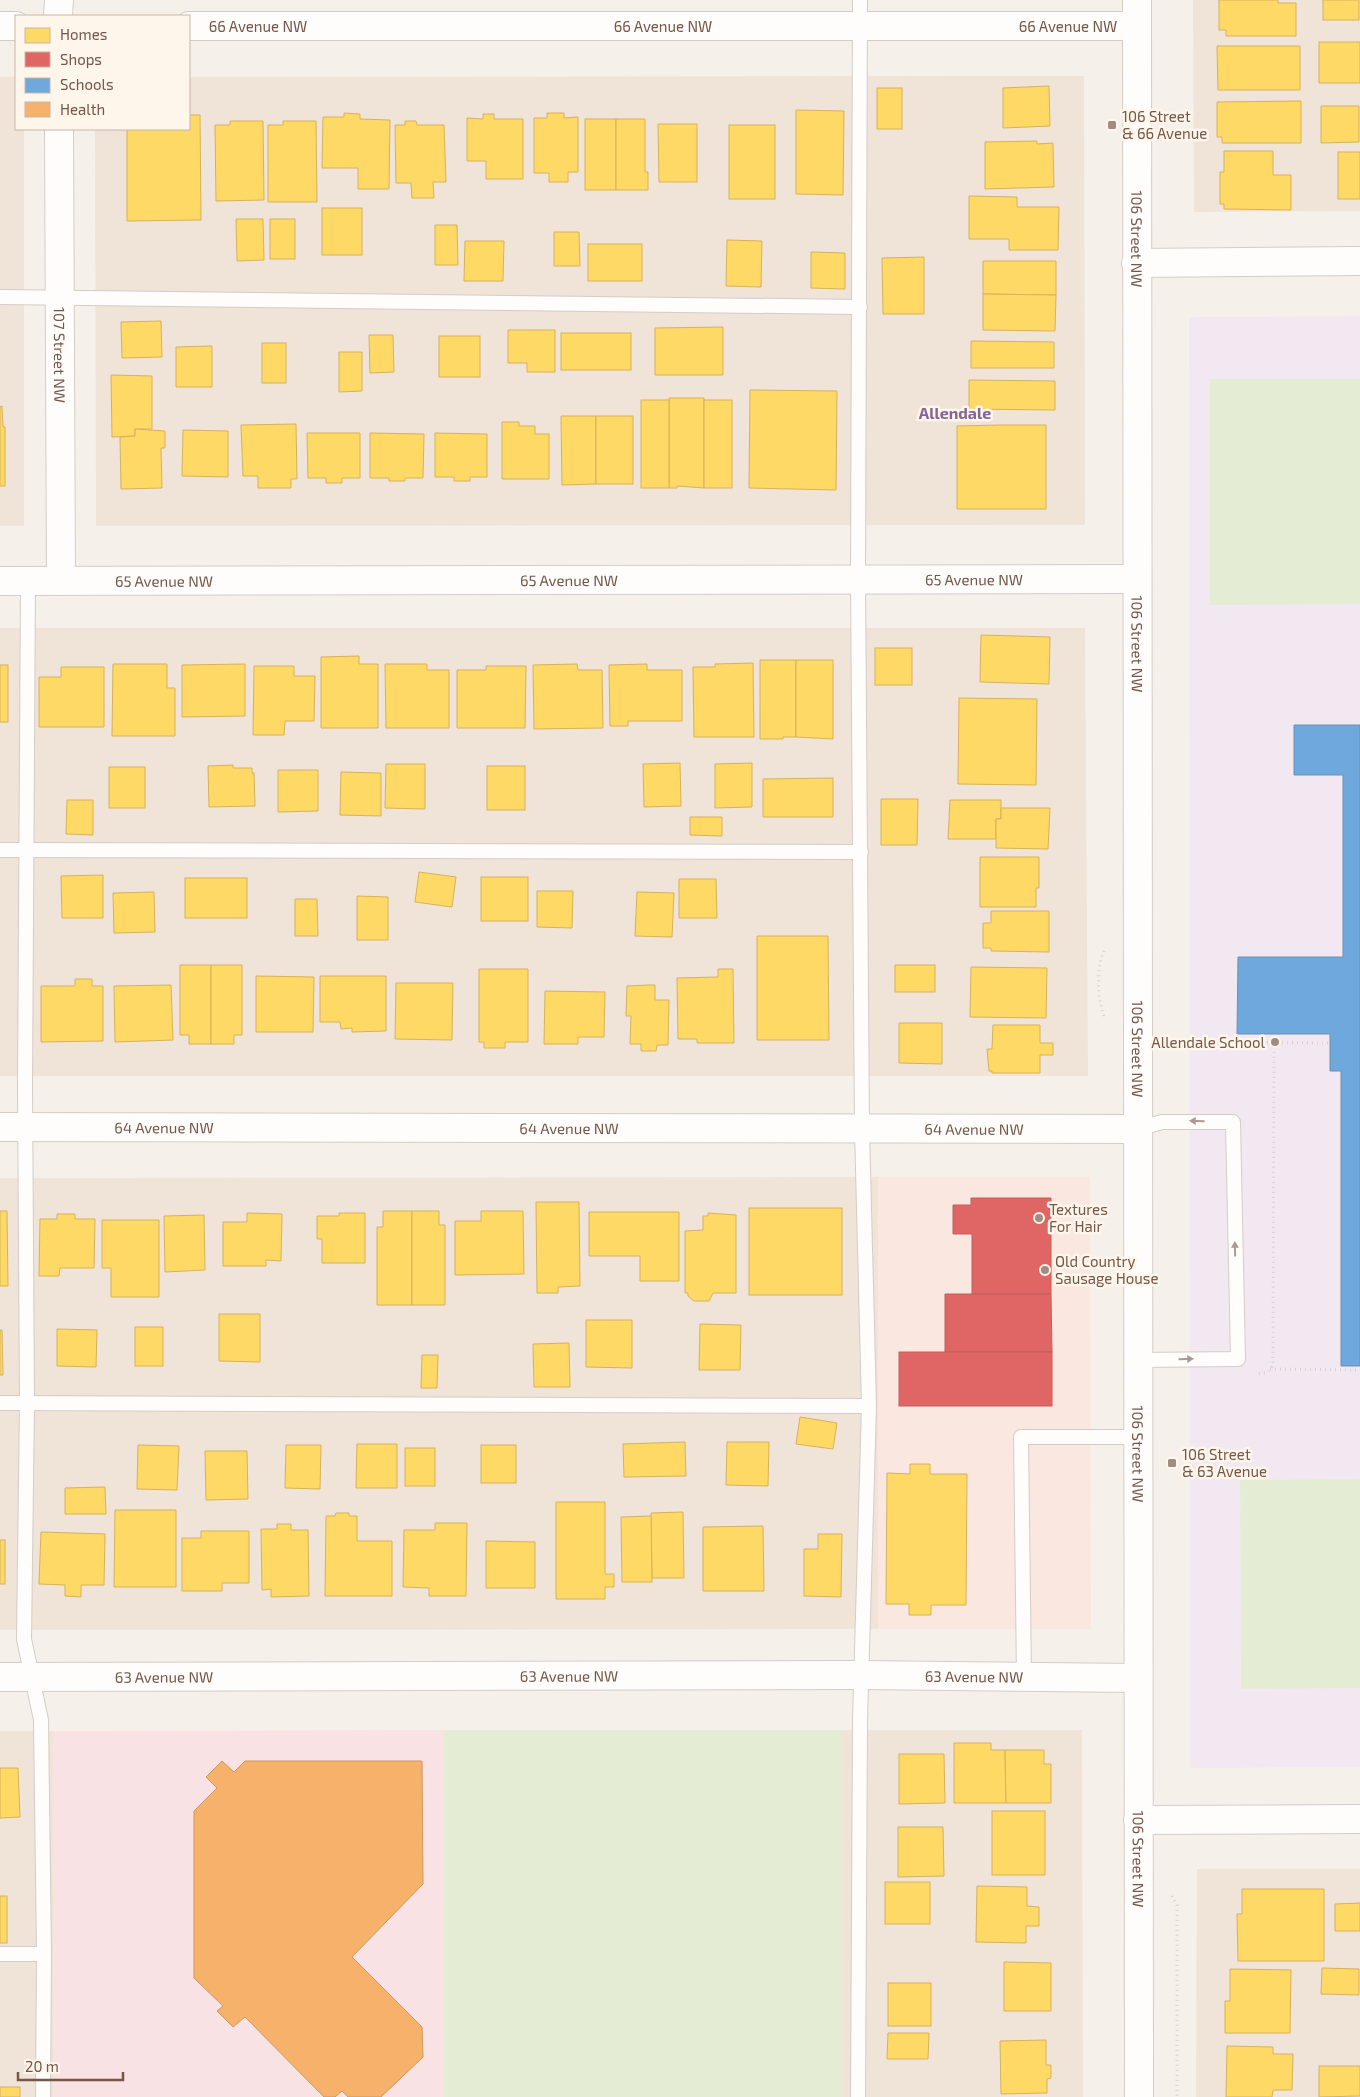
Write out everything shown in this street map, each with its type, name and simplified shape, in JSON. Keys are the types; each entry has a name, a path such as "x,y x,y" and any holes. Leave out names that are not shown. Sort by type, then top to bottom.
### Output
{"street":[{"path":"58,0 58,15"},
{"name":"66 Avenue NW","path":"190,26 860,13 1137,13"},
{"name":"106 Street NW","path":"1137,13 1137,1678 1139,2097"},
{"path":"0,26 15,26"},
{"name":"107 Street NW","path":"59,130 61,581"},
{"path":"1136,263 1360,261"},
{"name":"65 Avenue NW","path":"0,581 1136,579"},
{"name":"64 Avenue NW","path":"13,1127 1137,1129"},
{"name":"63 Avenue NW","path":"0,1677 861,1675 1137,1678"},
{"path":"1138,1820 1360,1819"}],"lane":[{"path":"858,2097 861,1675 869,1406 862,1129 858,578 860,13"},
{"path":"0,297 860,307"},
{"path":"28,581 26,850 13,1127 28,1403 24,1639 41,1720 44,1954 43,2097"},
{"path":"0,850 861,852"},
{"path":"1137,1129 1162,1122 1233,1122 1238,1359 1137,1360"},
{"path":"0,1403 869,1406"},
{"path":"1024,1677 1021,1437 1137,1437"},
{"path":"0,1954 44,1954"}],"path":[{"path":"1182,1042 1330,1043"},
{"path":"1269,1369 1273,1365 1274,1043"},
{"path":"1254,1375 1269,1369 1360,1370"}],"shaded area":[{"path":"1193,0 1360,0 1360,211 1194,212"},
{"path":"1084,76 1085,525 96,526 95,130 190,130 190,77"},
{"path":"0,77 15,77 15,130 24,130 24,526 0,526"},
{"name":"Allendale School","path":"1360,316 1360,1767 1190,1768 1189,317"},
{"path":"0,628 1085,628 1088,1076 0,1076"},
{"path":"878,1177 878,1629 0,1630 0,1178"},
{"path":"878,1177 1090,1177 1091,1629 878,1629"},
{"path":"444,1730 444,2097 53,2097 53,1731"},
{"path":"842,1730 1082,1730 1083,2097 842,2097"},
{"path":"0,1731 53,1731 53,2097 0,2097"},
{"path":"1197,1869 1360,1869 1360,2097 1196,2097"}],"green space":[{"path":"1210,379 1360,379 1360,604 1210,605"},
{"path":"1360,1479 1360,1688 1241,1689 1240,1480"},
{"path":"444,1730 842,1730 842,2097 444,2097"}],"building: Homes":[{"path":"1219,0 1278,0 1278,3 1296,3 1296,36 1226,36 1226,30 1219,30"},
{"path":"1323,0 1359,0 1359,20 1323,20"},
{"path":"1319,42 1360,42 1360,83 1319,83"},
{"path":"1217,46 1300,46 1300,90 1218,90"},
{"path":"1049,86 1050,126 1003,128 1003,88"},
{"path":"877,88 902,88 902,129 877,129"},
{"path":"1301,101 1301,143 1222,143 1222,137 1217,137 1217,102"},
{"path":"1321,106 1359,106 1359,142 1321,143"},
{"path":"796,110 844,111 843,195 796,194"},
{"path":"344,113 360,114 360,119 390,120 389,189 358,189 358,168 322,168 323,117 344,117"},
{"path":"547,113 564,113 564,118 578,117 578,172 568,172 568,182 549,182 549,173 534,173 534,118 547,118"},
{"path":"483,114 494,114 494,119 523,119 523,179 486,179 486,161 467,161 467,118 483,119"},
{"path":"190,115 200,115 201,220 127,221 127,130 190,130"},
{"path":"585,119 616,119 616,190 585,190"},
{"path":"616,119 645,119 645,172 648,172 648,190 616,190"},
{"path":"230,121 263,121 264,200 216,201 215,125 230,125"},
{"path":"283,121 316,121 317,202 268,202 268,125 283,125"},
{"path":"405,121 416,121 417,125 444,125 446,182 433,182 434,198 412,198 411,183 396,183 395,125 405,125"},
{"path":"658,124 697,124 697,182 659,182"},
{"path":"729,125 775,125 775,199 729,199"},
{"path":"1037,141 1037,144 1053,143 1054,187 985,189 985,142"},
{"path":"1224,151 1273,151 1273,175 1291,175 1291,210 1224,209 1224,204 1220,204 1220,172 1224,172"},
{"path":"1338,152 1360,152 1360,199 1338,199"},
{"path":"969,196 1017,197 1017,207 1059,207 1058,250 1009,250 1009,239 969,239"},
{"path":"322,208 362,208 362,255 322,255"},
{"path":"236,219 263,219 264,260 237,261"},
{"path":"270,219 295,219 295,259 270,259"},
{"path":"435,225 457,225 458,265 435,265"},
{"path":"554,232 579,232 580,266 554,266"},
{"path":"727,240 762,241 761,287 726,286"},
{"path":"465,241 504,241 503,281 464,281"},
{"path":"588,244 642,244 642,281 588,281"},
{"path":"811,252 845,253 845,289 811,288"},
{"path":"924,257 924,314 883,314 882,258"},
{"path":"983,261 1056,261 1056,295 983,294"},
{"path":"983,294 1056,295 1055,331 983,330"},
{"path":"161,321 162,357 122,358 121,322"},
{"path":"723,327 723,375 655,375 655,328"},
{"path":"508,330 555,330 555,372 527,372 527,363 508,363"},
{"path":"561,333 631,333 631,370 561,370"},
{"path":"369,335 393,335 394,372 370,373"},
{"path":"439,336 480,336 480,377 439,377"},
{"path":"971,341 1054,342 1054,368 971,368"},
{"path":"262,343 286,343 286,383 262,383"},
{"path":"212,346 212,387 176,387 176,347"},
{"path":"339,352 362,352 362,391 339,392"},
{"path":"111,375 152,376 152,429 135,429 135,436 112,437"},
{"path":"969,380 1055,381 1055,410 969,409"},
{"path":"750,390 837,391 836,490 749,488"},
{"path":"669,398 704,398 704,488 677,486 677,488 669,488"},
{"path":"641,400 669,400 669,488 641,488"},
{"path":"704,400 732,400 732,488 704,488"},
{"path":"2,406 3,427 5,427 5,486 0,486 0,407"},
{"path":"561,416 596,416 596,484 562,485"},
{"path":"596,416 633,416 633,484 596,484"},
{"path":"502,422 519,422 519,426 535,426 535,434 549,434 549,479 502,479"},
{"path":"296,424 297,479 291,479 291,488 258,488 258,476 243,476 241,425"},
{"path":"1046,425 1046,509 957,509 957,426"},
{"path":"135,429 165,431 165,448 161,448 162,488 121,489 120,437 135,436"},
{"path":"183,430 228,431 228,477 182,476"},
{"path":"307,433 360,433 360,478 342,478 342,483 326,483 326,478 308,478"},
{"path":"370,433 424,434 423,478 405,478 405,481 389,481 389,478 370,478"},
{"path":"435,433 487,434 487,477 470,477 470,481 454,481 454,477 435,477"},
{"path":"981,635 1050,637 1049,684 980,682"},
{"path":"875,648 912,648 912,685 875,685"},
{"path":"359,656 359,664 378,664 378,728 321,728 321,657"},
{"path":"760,660 796,660 796,737 760,739"},
{"path":"796,660 833,660 833,739 796,737"},
{"path":"753,663 754,737 694,737 693,667 715,667 715,664"},
{"path":"113,664 167,664 167,688 175,688 175,736 112,736"},
{"path":"245,664 245,716 182,717 182,665"},
{"path":"385,664 427,664 427,670 449,670 449,728 386,728"},
{"path":"577,664 578,670 602,670 603,728 534,729 533,665"},
{"path":"647,664 647,670 682,670 682,721 628,721 628,726 610,726 609,665"},
{"path":"0,665 8,665 8,722 0,722"},
{"path":"254,666 294,666 294,676 315,676 314,721 285,721 284,735 253,735"},
{"path":"486,666 526,666 525,728 457,728 457,670 486,670"},
{"path":"61,667 104,667 104,727 39,727 39,677 61,677"},
{"path":"959,698 1037,699 1036,785 958,784"},
{"path":"680,763 681,806 644,807 643,764"},
{"path":"752,763 752,807 715,808 715,764"},
{"path":"386,764 425,764 425,809 385,808"},
{"path":"233,765 233,768 252,768 252,773 254,773 255,806 209,807 208,766"},
{"path":"487,766 525,766 525,810 487,810"},
{"path":"109,767 145,767 145,808 109,808"},
{"path":"278,770 318,770 318,811 278,812"},
{"path":"341,772 381,773 381,816 340,815"},
{"path":"833,778 833,817 763,817 763,779"},
{"path":"881,799 918,799 917,845 881,845"},
{"path":"67,800 93,800 93,835 66,834"},
{"path":"950,800 1001,800 1001,819 996,819 996,839 948,839"},
{"path":"1001,808 1050,808 1048,849 996,848 996,819 1001,819"},
{"path":"690,817 722,817 722,836 690,835"},
{"path":"980,857 1039,857 1039,888 1036,888 1036,907 980,907"},
{"path":"419,872 456,877 452,907 415,902"},
{"path":"103,875 103,918 62,918 61,876"},
{"path":"481,877 528,877 528,921 481,921"},
{"path":"185,878 247,878 247,918 185,918"},
{"path":"679,879 716,879 717,918 679,918"},
{"path":"537,891 573,891 572,928 537,927"},
{"path":"154,892 155,932 114,933 113,893"},
{"path":"637,892 674,893 672,937 635,936"},
{"path":"357,896 388,897 388,940 357,940"},
{"path":"295,899 317,899 318,936 295,936"},
{"path":"991,911 1049,911 1049,952 991,951 991,948 983,948 983,923 991,923"},
{"path":"757,936 828,936 829,1040 757,1040"},
{"path":"180,965 211,965 211,1044 189,1044 189,1035 180,1035"},
{"path":"211,965 242,965 242,1035 234,1035 234,1044 211,1044"},
{"path":"895,965 935,965 935,992 895,992"},
{"path":"971,967 1047,968 1046,1018 970,1017"},
{"path":"479,969 528,969 528,1042 505,1042 505,1048 484,1048 484,1042 479,1042"},
{"path":"718,969 733,969 734,1043 697,1043 697,1039 678,1039 677,978 718,977"},
{"path":"256,976 314,977 313,1032 256,1032"},
{"path":"320,976 386,976 386,1031 352,1032 352,1028 341,1029 340,1022 320,1022"},
{"path":"75,979 92,979 92,986 103,986 103,1041 41,1042 41,986 75,986"},
{"path":"396,983 453,983 452,1040 395,1039"},
{"path":"171,985 173,1040 115,1042 114,986"},
{"path":"655,985 655,1000 669,1000 668,1045 657,1045 656,1051 641,1051 641,1044 630,1044 631,1016 626,1016 627,986"},
{"path":"545,991 605,992 604,1037 578,1037 578,1044 544,1044"},
{"path":"899,1023 942,1023 942,1064 899,1063"},
{"path":"993,1025 1040,1025 1040,1043 1053,1043 1053,1055 1040,1055 1040,1073 992,1073 992,1071 989,1071 987,1049 992,1049"},
{"path":"536,1202 579,1202 580,1286 558,1287 558,1293 537,1293"},
{"path":"749,1208 842,1208 842,1295 749,1295"},
{"path":"0,1211 7,1211 8,1286 0,1286"},
{"path":"383,1211 412,1211 412,1305 377,1305 377,1227 383,1227"},
{"path":"412,1211 439,1211 439,1225 445,1225 445,1305 412,1305"},
{"path":"481,1211 523,1211 524,1274 455,1275 455,1221 481,1221"},
{"path":"589,1212 679,1212 679,1281 640,1281 640,1256 589,1256"},
{"path":"247,1213 282,1214 281,1261 266,1260 266,1266 223,1266 223,1222 247,1222"},
{"path":"339,1213 365,1213 365,1263 322,1263 322,1239 317,1239 317,1216 339,1216"},
{"path":"708,1213 736,1215 736,1293 713,1293 709,1301 694,1301 688,1296 688,1293 685,1293 685,1231 703,1230 703,1216 708,1216"},
{"path":"57,1214 75,1214 75,1219 95,1219 94,1268 60,1268 59,1276 39,1276 40,1219 57,1219"},
{"path":"204,1215 205,1270 165,1272 164,1216"},
{"path":"102,1220 159,1220 159,1297 111,1297 111,1268 102,1268"},
{"path":"219,1314 260,1314 260,1362 219,1361"},
{"path":"586,1320 632,1320 632,1368 586,1367"},
{"path":"700,1324 741,1325 740,1370 699,1370"},
{"path":"135,1327 163,1327 163,1366 135,1366"},
{"path":"57,1329 97,1330 96,1367 57,1366"},
{"path":"0,1330 2,1330 3,1375 0,1375"},
{"path":"569,1343 570,1387 534,1387 533,1344"},
{"path":"422,1355 438,1355 437,1388 421,1388"},
{"path":"800,1417 837,1423 833,1449 796,1444"},
{"path":"685,1442 686,1476 624,1477 623,1444"},
{"path":"727,1442 769,1442 768,1486 726,1485"},
{"path":"357,1444 397,1444 397,1488 356,1488"},
{"path":"138,1445 179,1446 177,1490 137,1489"},
{"path":"286,1445 321,1445 320,1489 285,1488"},
{"path":"481,1445 516,1445 516,1483 481,1483"},
{"path":"405,1448 435,1448 435,1486 405,1486"},
{"path":"205,1451 247,1451 248,1499 206,1500"},
{"path":"910,1464 930,1464 930,1474 967,1474 966,1605 931,1605 931,1615 909,1615 909,1604 886,1604 887,1473 910,1474"},
{"path":"105,1487 106,1514 65,1514 65,1488"},
{"path":"556,1502 605,1502 605,1574 614,1574 614,1587 605,1587 605,1599 556,1599"},
{"path":"115,1510 176,1510 176,1587 114,1587"},
{"path":"683,1512 684,1578 652,1578 651,1513"},
{"path":"336,1513 349,1513 349,1516 357,1516 357,1541 392,1541 392,1596 325,1596 326,1516 335,1516"},
{"path":"651,1516 652,1582 622,1582 621,1517"},
{"path":"435,1523 467,1523 466,1596 429,1596 429,1588 403,1587 404,1530 435,1530"},
{"path":"277,1524 291,1524 291,1530 308,1530 309,1596 271,1597 271,1589 262,1590 261,1529 277,1529"},
{"path":"763,1526 764,1591 703,1591 703,1527"},
{"path":"201,1531 249,1531 249,1583 222,1583 222,1591 182,1591 182,1538 201,1538"},
{"path":"41,1532 105,1534 104,1585 81,1585 81,1597 65,1596 65,1585 39,1584"},
{"path":"818,1534 842,1534 841,1597 804,1596 804,1549 818,1549"},
{"path":"0,1540 5,1540 5,1584 0,1584"},
{"path":"486,1541 535,1542 535,1588 486,1588"},
{"path":"954,1743 991,1743 991,1750 1005,1750 1006,1803 954,1803"},
{"path":"1005,1750 1044,1750 1044,1764 1051,1764 1051,1803 1006,1803"},
{"path":"899,1754 944,1754 945,1803 899,1804"},
{"path":"0,1768 18,1768 20,1817 0,1818"},
{"path":"992,1811 1045,1811 1045,1875 992,1875"},
{"path":"898,1827 943,1827 944,1876 898,1877"},
{"path":"885,1882 930,1882 930,1924 885,1924"},
{"path":"977,1886 1027,1887 1027,1906 1039,1907 1039,1926 1026,1926 1026,1943 976,1942"},
{"path":"1242,1889 1324,1889 1324,1961 1238,1961 1237,1914 1242,1914"},
{"path":"0,1896 7,1896 7,1943 0,1943"},
{"path":"1360,1903 1360,1931 1335,1931 1335,1904"},
{"path":"1004,1962 1051,1963 1051,2011 1004,2011"},
{"path":"1322,1968 1359,1969 1359,1995 1321,1994"},
{"path":"1230,1969 1291,1970 1290,2033 1225,2033 1225,2001 1230,2001"},
{"path":"888,1983 931,1983 931,2026 888,2026"},
{"path":"888,2033 929,2033 928,2059 887,2059"},
{"path":"1046,2040 1046,2065 1051,2065 1051,2078 1047,2079 1047,2093 1001,2094 1000,2041"},
{"path":"1227,2046 1273,2047 1273,2054 1293,2054 1292,2090 1273,2090 1272,2097 1226,2097"},
{"path":"1319,2066 1360,2066 1360,2096 1319,2097"},
{"path":"0,2087 20,2087 20,2097 0,2097"}],"building: Shops":[{"path":"971,1198 1051,1198 1051,1294 972,1294 972,1234 953,1234 953,1205 971,1205"},
{"path":"945,1294 1051,1294 1052,1352 945,1352"},
{"path":"899,1352 1052,1352 1052,1406 899,1406"}],"building: Schools":[{"path":"1294,725 1360,725 1360,1366 1341,1366 1341,1071 1330,1071 1330,1034 1237,1034 1238,957 1343,957 1343,775 1294,775"}],"building: Health":[{"path":"222,1761 234,1772 245,1761 422,1761 423,1884 352,1957 422,2027 423,2057 381,2097 348,2097 342,2091 335,2097 324,2097 245,2017 233,2027 217,2011 223,2006 194,1978 194,1811 217,1788 206,1777"}],"place":[{"name":"106 Street & 66 Avenue","path":"1112,125"},
{"name":"Allendale School","path":"1275,1042"},
{"name":"Textures For Hair","path":"1039,1218"},
{"name":"Old Country Sausage House","path":"1045,1270"},
{"name":"106 Street & 63 Avenue","path":"1172,1463"}],"district":[{"name":"Allendale","path":"955,412"}]}
